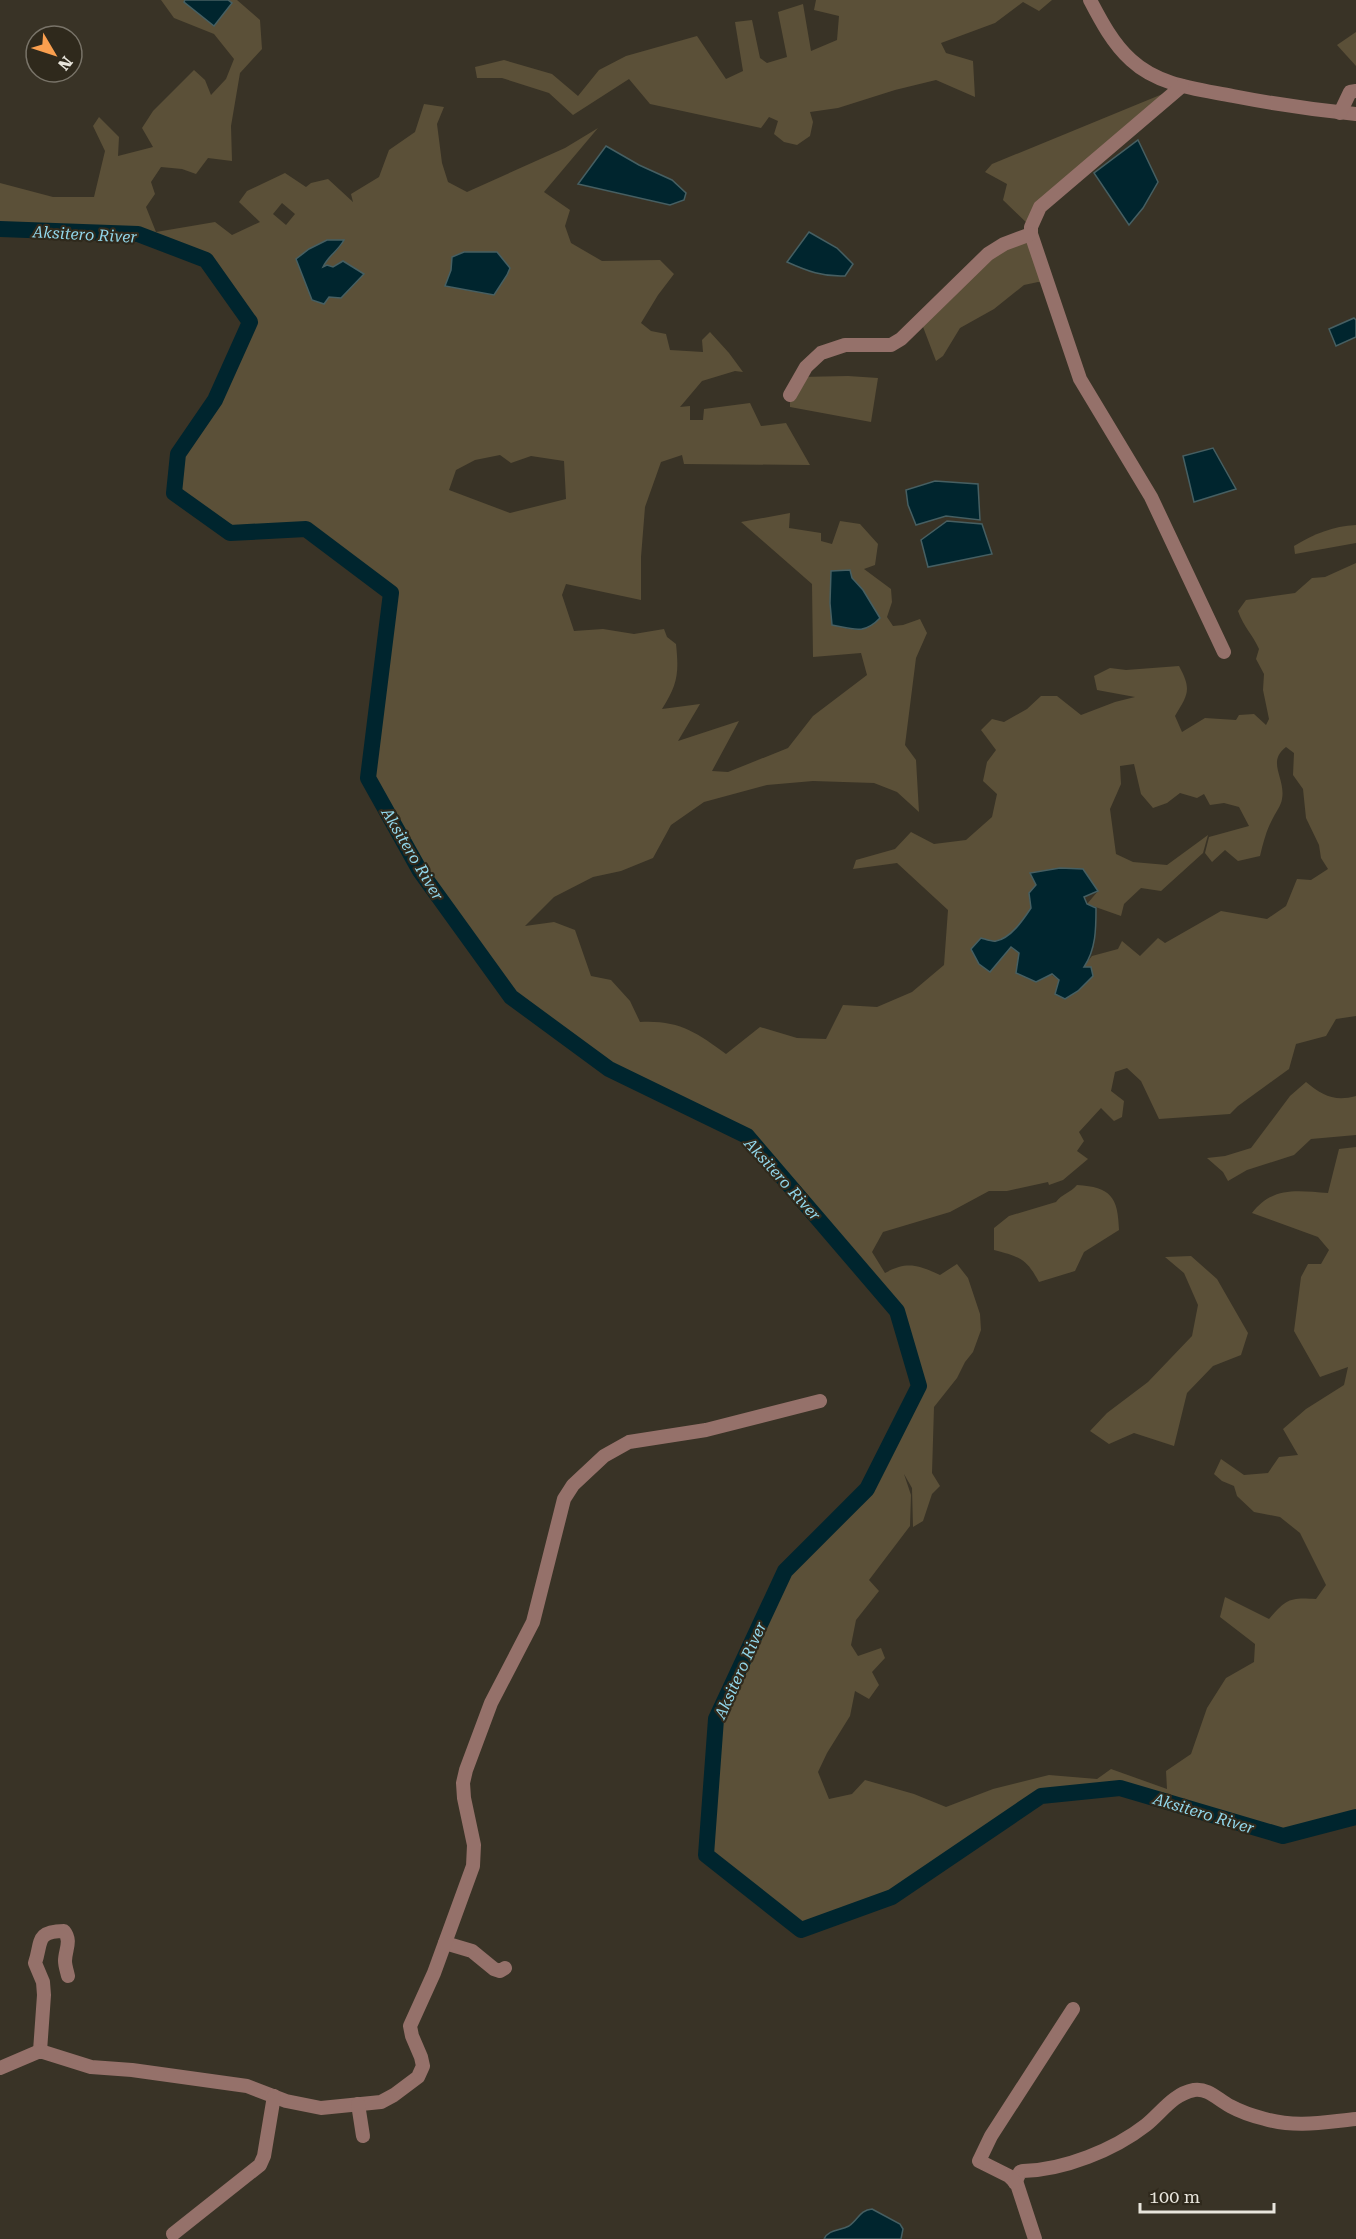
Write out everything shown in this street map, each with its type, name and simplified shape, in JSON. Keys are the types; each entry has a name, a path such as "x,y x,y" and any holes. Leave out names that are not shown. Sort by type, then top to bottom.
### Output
{"street":[{"path":"1090,0 1114,41 1130,60 1154,76 1182,86 1263,102 1356,114"},
{"path":"1182,86 1040,207 1031,227 1031,234 1080,379 1151,497 1224,652"},
{"path":"1340,113 1350,92 1356,91"},
{"path":"790,395 806,367 821,354 845,345 875,346 896,343 988,254 1004,244 1031,234"},
{"path":"0,2068 40,2050 91,2067 132,2070 247,2086 286,2101 321,2108 381,2102 418,2077 422,2071 422,2057 412,2036 411,2026 445,1943 474,1860 472,1833 464,1798 463,1783 466,1770 491,1703 537,1612 567,1493 595,1463 629,1442 706,1430 820,1401"},
{"path":"40,2050 44,1995 43,1982 35,1963 41,1939 49,1933 64,1931 67,1934 69,1939 65,1958 68,1976"},
{"path":"445,1943 472,1951 494,1969 500,1971 505,1968"},
{"path":"1035,2239 1024,2200 1015,2182 1009,2176 979,2161 991,2136 1073,2009"},
{"path":"1015,2182 1023,2170 1043,2170 1073,2162 1128,2137 1148,2124 1176,2097 1191,2091 1205,2090 1237,2109 1285,2123 1319,2124 1356,2119"},
{"path":"173,2234 260,2165 264,2156 274,2096"},
{"path":"358,2104 363,2136"}],"shaded area":[{"path":"161,0 237,0 260,20 262,49 240,73 231,126 232,161 208,158 196,174 182,169 161,167 151,182 155,194 146,207 156,232 215,222 232,235 260,222 239,202 247,191 285,173 306,187 311,183 328,179 353,202 351,194 379,177 389,150 415,132 424,104 444,107 437,124 442,163 448,182 467,192 565,148 598,128 544,192 570,210 565,226 571,243 602,261 660,260 674,274 641,323 651,331 666,334 670,350 703,352 702,340 710,332 743,372 735,371 702,381 680,407 690,406 690,420 703,420 704,409 750,403 761,426 786,423 810,465 684,464 682,455 661,462 645,507 641,557 641,600 566,584 562,595 574,631 603,629 634,634 664,629 667,637 676,644 677,663 674,685 662,709 700,704 678,741 739,721 712,771 728,772 788,748 813,716 867,675 861,653 813,657 812,584 741,522 790,513 789,528 821,533 821,541 832,544 840,521 860,524 878,544 875,565 864,569 891,589 892,602 887,617 893,626 920,619 927,633 916,658 905,745 916,760 919,812 897,792 874,783 813,781 767,785 704,802 671,825 653,858 621,871 593,877 554,897 525,926 554,922 575,930 591,976 611,980 630,1001 640,1022 676,1025 705,1039 726,1054 760,1027 797,1038 826,1039 843,1005 877,1007 912,992 944,965 948,910 897,863 853,869 856,860 895,849 911,832 934,844 966,840 992,817 997,794 983,781 987,762 996,750 981,730 992,719 1004,722 1027,709 1041,696 1057,696 1081,715 1135,697 1097,690 1094,676 1110,668 1126,670 1179,666 1187,687 1185,697 1175,716 1182,732 1205,718 1236,720 1239,715 1254,714 1266,725 1269,719 1263,690 1264,674 1256,659 1259,649 1238,611 1246,600 1295,593 1312,578 1325,577 1356,563 1356,1016 1336,1019 1326,1036 1296,1044 1289,1069 1230,1114 1159,1119 1141,1081 1127,1068 1115,1072 1111,1091 1124,1101 1122,1117 1114,1121 1101,1108 1079,1132 1084,1141 1077,1151 1088,1159 1063,1180 1049,1185 1048,1182 1007,1191 989,1191 950,1212 883,1232 872,1252 885,1273 900,1267 912,1266 940,1275 957,1264 968,1278 980,1314 981,1330 973,1352 957,1378 934,1407 932,1473 940,1486 932,1494 923,1521 913,1527 912,1488 904,1474 911,1495 910,1526 869,1580 879,1591 856,1620 851,1645 858,1656 881,1648 885,1658 872,1672 879,1685 869,1699 855,1691 850,1716 818,1772 829,1799 852,1794 865,1780 914,1794 946,1807 993,1789 1049,1775 1097,1779 1111,1769 1167,1789 1166,1771 1191,1754 1207,1708 1226,1678 1254,1662 1255,1644 1220,1617 1225,1597 1269,1619 1284,1603 1300,1598 1316,1599 1326,1585 1300,1533 1280,1517 1254,1512 1237,1496 1234,1486 1222,1481 1214,1474 1221,1459 1244,1475 1268,1473 1279,1457 1298,1455 1283,1429 1306,1409 1344,1385 1348,1367 1320,1377 1294,1331 1301,1277 1308,1264 1321,1264 1329,1250 1318,1237 1252,1213 1260,1204 1277,1194 1296,1191 1328,1193 1339,1149 1356,1147 1356,1817 1283,1836 1120,1788 1041,1796 892,1897 801,1930 706,1855 716,1719 785,1571 867,1489 919,1386 897,1311 747,1136 609,1069 511,997 420,871 368,778 395,594 306,529 230,533 174,493 178,454 215,400 249,318 206,260 138,234 0,228 0,183 53,197 94,197 105,151 93,126 99,117 119,137 118,156 153,147 142,128 153,111 194,70 205,80 211,95 226,79 234,59 214,34 174,18","holes":["282,203 295,214 286,225 273,214","344,240 322,268 333,267 343,262 364,274 341,298 329,297 312,300 298,262","500,455 511,463 531,456 564,461 566,499 510,513 449,490 456,470 475,460","849,570 852,578 863,590 832,624 831,571","1286,747 1294,753 1293,775 1303,789 1306,818 1319,845 1321,858 1328,869 1311,880 1297,879 1286,906 1267,919 1221,911 1165,943 1158,938 1140,956 1122,941 1118,949 1092,956 1083,967 1059,980 1010,947 990,972 981,938 993,941 1002,939 1021,923 1031,908 1029,893 1036,885 1031,873 1098,891 1087,904 1121,916 1124,904 1141,888 1161,891 1203,853 1208,835 1167,865 1133,862 1116,854 1110,809 1121,784 1120,766 1134,764 1141,794 1153,808 1167,803 1180,793 1197,798 1204,794 1210,805 1224,803 1239,807 1249,826 1209,837 1205,853 1212,862 1225,850 1238,861 1260,856 1268,829 1282,799 1278,758"]},
{"path":"816,0 1052,0 1039,11 1023,2 995,23 941,43 946,53 973,61 975,97 936,80 838,108 810,112 813,122 810,136 797,145 784,142 774,134 778,121 769,117 761,128 650,104 629,79 573,115 549,93 502,78 477,78 475,67 504,60 552,74 578,96 599,70 626,56 697,36 726,79 743,71 735,22 752,20 760,58 767,63 787,57 778,12 803,4 811,51 837,40 839,16 814,10"},
{"path":"1356,32 1356,66 1337,45"},
{"path":"1182,86 1040,207 1031,227 1003,200 1007,184 985,172 992,164"},
{"path":"1031,234 1048,284 1038,282 1024,285 994,309 960,328 943,356 936,361 920,319 988,254"},
{"path":"800,377 878,378 871,422 790,407 790,395"},
{"path":"1356,525 1356,543 1295,554 1294,546 1309,538 1324,531"},
{"path":"1306,1082 1317,1091 1335,1098 1356,1096 1356,1135 1311,1139 1294,1155 1247,1170 1228,1181 1223,1172 1207,1158 1225,1156 1251,1148 1290,1096"},
{"path":"1077,1185 1098,1188 1110,1196 1117,1209 1119,1230 1084,1252 1075,1271 1039,1282 1026,1263 994,1250 994,1228 1009,1216 1056,1202"},
{"path":"1191,1256 1217,1279 1248,1333 1241,1355 1213,1366 1187,1393 1174,1446 1134,1433 1109,1444 1090,1431 1107,1413 1148,1382 1192,1336 1198,1305 1184,1273 1165,1257"}],"water":[{"path":"185,0 228,0 232,3 214,26 184,2"},
{"path":"1138,140 1158,182 1143,208 1129,225 1094,173"},
{"path":"606,146 672,180 686,193 684,200 670,205 578,184"},
{"path":"809,232 837,248 853,264 845,276 815,273 787,262"},
{"path":"327,240 344,240 323,267 327,265 333,267 343,261 364,274 341,298 329,297 324,304 312,300 296,259"},
{"path":"464,252 497,252 510,268 494,295 445,286 451,270 452,257"},
{"path":"1354,318 1356,337 1336,346 1329,329"},
{"path":"1213,448 1236,489 1194,502 1183,456"},
{"path":"935,481 978,484 980,520 946,516 916,525 908,505 906,490"},
{"path":"947,521 982,524 992,554 928,567 921,540"},
{"path":"850,570 852,578 863,590 880,618 863,629 832,625 831,571"},
{"path":"1060,868 1083,869 1098,891 1084,897 1087,904 1096,908 1093,946 1084,967 1091,967 1093,976 1078,991 1065,999 1055,994 1059,980 1052,974 1036,982 1016,973 1019,953 1011,947 990,972 979,964 971,949 981,938 996,941 1007,936 1020,923 1031,908 1029,893 1036,885 1030,873"},
{"path":"872,2209 900,2224 903,2229 901,2239 824,2239 832,2232 849,2226 862,2213"}],"waterway":[{"name":"Aksitero River","path":"0,229 138,234 206,260 250,322 215,400 178,454 174,493 230,533 306,529 391,593 368,778 420,871 511,997 609,1069 747,1136 897,1311 919,1386 867,1489 785,1571 716,1719 706,1855 801,1930 892,1897 1041,1796 1120,1788 1283,1836 1356,1817"}]}
